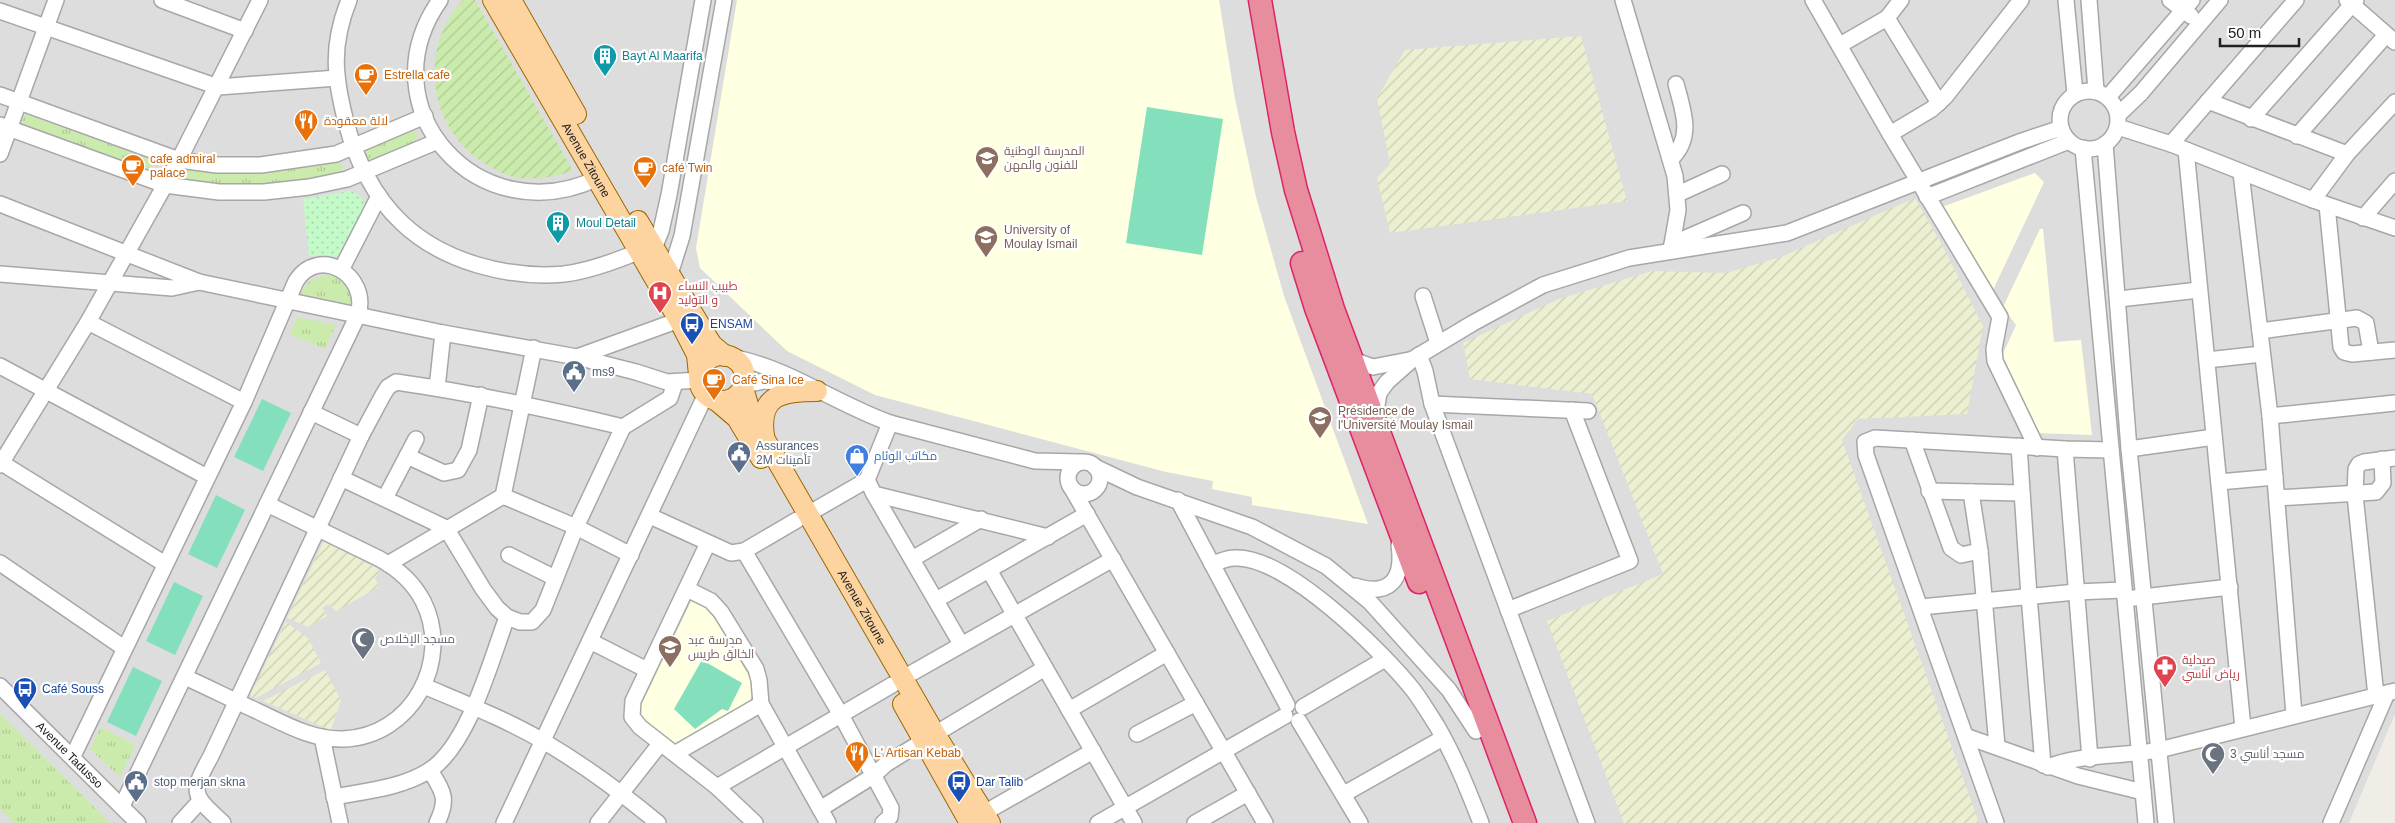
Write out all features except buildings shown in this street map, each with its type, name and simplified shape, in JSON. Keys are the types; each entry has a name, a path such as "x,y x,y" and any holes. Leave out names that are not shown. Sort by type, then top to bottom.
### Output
{"highway":[{"path":"1247,0 1269,134 1295,238 1316,308 1511,823"},
{"path":"1260,0 1282,132 1296,190 1333,309 1525,823"}],"main road":[{"name":"Avenue Zitoune","path":"493,0 598,178 652,243 679,320 697,355 706,388 737,418 803,517"},
{"name":"Avenue Zitoune","path":"510,0 705,334 712,345 728,356"},
{"path":"728,356 741,366 745,378 743,387 732,399 706,388 702,368 711,358 728,356"},
{"name":"Avenue Zitoune","path":"743,387 749,408 803,517 929,737 981,820"},
{"path":"764,438 763,417 768,403 774,398 792,391 811,388"}],"street":[{"path":"0,154 5,127 19,102 56,0"},
{"path":"162,0 185,4 245,31"},
{"path":"165,564 0,463 88,322 125,252 165,185 218,87 260,0"},
{"path":"349,0 341,21 336,43 337,78 345,120 354,148 365,172 380,196 404,225 430,244 467,260 498,270 530,274 565,274 598,266 652,243 682,236"},
{"path":"440,0 426,25 418,55 418,92 425,116 438,141 465,169 486,181 508,190 539,194 555,192 570,189 598,178"},
{"path":"652,243 679,143 703,0"},
{"path":"670,274 682,236 724,0"},
{"path":"1623,0 1671,159 1678,194 1672,247"},
{"path":"1813,0 1918,182 2000,317 1994,349 1995,361 2037,448"},
{"path":"1840,45 1887,18 1902,0"},
{"path":"1890,134 1939,103 2021,0"},
{"path":"2066,0 2075,94"},
{"path":"2088,0 2102,94"},
{"path":"2170,0 2187,5 2200,24"},
{"path":"1375,418 1379,394 1387,382 1416,357 1543,285 1629,258 1672,247 1787,233 2022,141 2071,139 2098,148 2106,144 2113,137 2118,121 2220,0"},
{"path":"2171,144 2296,0"},
{"path":"2251,120 2352,1 2391,39 2297,136"},
{"path":"2102,94 2187,5"},
{"path":"0,11 218,87 337,78"},
{"path":"1887,18 1939,103"},
{"path":"1671,159 1680,150 1685,128 1676,84"},
{"path":"2118,121 2114,104 2102,94 2086,90 2075,94 2067,100 2060,118 2071,139 2093,266 2146,823"},
{"path":"0,95 179,160 217,165 261,165 336,154 354,148 425,116"},
{"path":"2208,101 2251,120 2347,154"},
{"path":"2395,102 2347,154 2320,203 2339,344 2344,352 2352,354 2395,350"},
{"path":"2118,121 2242,173 2320,203 2395,228"},
{"path":"5,127 165,185 219,192 264,192 309,188 347,179 438,141"},
{"path":"1927,197 2071,139"},
{"path":"2106,144 2129,449 2166,823"},
{"path":"2186,150 2244,728"},
{"path":"2242,173 2270,416 2294,715"},
{"path":"1678,194 1722,174"},
{"path":"2363,218 2395,181"},
{"path":"341,270 380,196"},
{"path":"0,204 199,282 288,299 358,316 443,333 534,348 577,357 675,383 706,388 650,516 504,823"},
{"path":"1672,247 1743,213"},
{"path":"2093,266 2115,263"},
{"path":"73,756 244,402 288,299 301,274 310,268 321,266 341,270 352,278 358,288 360,299 358,316 122,806"},
{"path":"0,274 172,288 199,282"},
{"path":"2119,299 2199,290"},
{"path":"1423,296 1438,343"},
{"path":"2260,330 2358,318 2364,320 2371,352"},
{"path":"577,357 679,320"},
{"path":"88,322 244,402"},
{"path":"437,388 443,333"},
{"path":"388,564 503,496 534,348"},
{"path":"2207,360 2262,354"},
{"path":"728,356 766,365 811,388 890,423 1035,461 1085,462 1137,488 1178,500 1261,531 1326,566 1370,602 1449,690 1476,731"},
{"path":"1353,360 1363,365 1380,367 1416,357"},
{"path":"1416,357 1425,371 1432,404 1587,823"},
{"path":"0,366 207,477"},
{"path":"743,387 764,381 811,388"},
{"path":"223,823 200,802 196,782 361,436 383,395 392,384 396,382 481,395 623,427"},
{"path":"341,478 446,528 483,589 507,617 526,623 537,619 543,610 576,527 623,427 670,398 675,383"},
{"path":"407,456 444,473 458,470 465,461 469,450 481,395"},
{"path":"2270,416 2395,403"},
{"path":"1432,404 1588,411"},
{"path":"1508,610 1630,561 1572,410"},
{"path":"311,412 361,436"},
{"path":"650,516 735,554 744,551 867,480 890,423"},
{"path":"2109,433 2128,431"},
{"path":"1996,823 1968,737 1864,446 1865,442 1870,438 2065,450 2111,450"},
{"path":"2129,449 2214,438"},
{"path":"385,498 416,439"},
{"path":"1912,440 1948,541 1954,552 1961,555 1980,551"},
{"path":"2019,446 2029,596 2046,766"},
{"path":"2065,450 2090,758"},
{"path":"2277,498 2355,495 2372,494 2382,487 2388,458 2359,464 2356,469 2355,495 2386,693 2331,823"},
{"path":"1035,461 1081,494 1137,488"},
{"path":"1080,462 1071,468 1068,478 1070,485 1265,823"},
{"path":"1085,510 1084,499 1099,480 1095,467"},
{"path":"2220,482 2275,477"},
{"path":"867,480 961,644"},
{"path":"1930,491 2022,493"},
{"path":"1971,492 1980,551 1996,746"},
{"path":"874,494 1048,537"},
{"path":"503,496 576,527 631,554"},
{"path":"1178,500 1293,712 1360,823"},
{"path":"185,677 302,732 322,738 344,739 359,737 385,727 408,710 424,686 433,650 432,628 428,614 414,587 404,576 388,564 318,527 267,504"},
{"path":"936,600 1048,537 1085,510"},
{"path":"912,559 981,519"},
{"path":"1351,585 1371,591 1381,589 1396,577 1400,568 1400,555 1396,522"},
{"path":"708,542 633,702 632,717 640,727 660,744 676,754 717,787 755,823"},
{"path":"744,551 841,715 891,808 890,817 883,823"},
{"path":"509,555 555,578"},
{"path":"1212,564 1234,558 1247,559 1290,577 1346,620 1414,691 1457,765 1481,823"},
{"path":"717,787 785,749 961,644 1113,559"},
{"path":"0,563 124,648"},
{"path":"989,570 1134,823"},
{"path":"1921,607 2076,592 2144,597 2230,587"},
{"path":"687,589 712,601 722,612 756,669 761,704 828,823"},
{"path":"334,797 386,788 430,770 451,748 474,707 507,617"},
{"path":"590,641 647,670"},
{"path":"1069,710 1167,653"},
{"path":"1098,823 1385,659"},
{"path":"820,809 873,776 886,764 929,737 1045,668"},
{"name":"Avenue Tadusso","path":"0,686 73,756 138,823"},
{"path":"424,686 474,707 542,741 622,793 658,823"},
{"path":"2046,766 2061,761 2139,754 2158,750 2386,693"},
{"path":"1137,734 1196,703"},
{"path":"676,754 761,704"},
{"path":"1968,737 2046,766 2142,792"},
{"path":"322,738 340,823"},
{"path":"1344,794 1443,738"},
{"path":"598,823 660,744"},
{"path":"981,820 1093,751"},
{"path":"430,770 445,797 445,805 437,823"},
{"path":"1195,823 1248,793"},
{"path":"180,823 200,802"}],"shaded area":[{"path":"0,0 2395,0 2395,714 2349,823 0,823"},
{"name":"University of Moulay Ismail","path":"737,0 1219,0 1235,99 1256,197 1284,296 1368,524 1252,505 1252,497 1212,489 1213,481 1166,472 875,395 787,351 700,268 696,248"},
{"path":"1581,36 1627,201 1390,233 1377,178 1390,164 1377,98 1405,50"},
{"path":"2035,173 2044,182 1993,290 1942,207"},
{"path":"1915,198 1942,245 1983,326 1967,414 1858,419 1842,440 1979,823 1624,823 1547,621 1663,574 1592,394 1470,379 1463,343 1559,299 1652,271 1726,273 1781,257"},
{"path":"2040,229 2043,229 2054,342 2081,340 2092,435 2036,433 2002,356 2016,325 2003,307"},
{"path":"324,541 380,570 375,578 379,587 336,611 328,604 322,608 327,616 308,627 287,618"},
{"path":"692,599 709,608 756,688 747,706 676,747 636,716"},
{"path":"286,622 308,638 321,663 256,698 250,695"},
{"path":"325,670 341,700 331,730 263,701"}],"green space":[{"path":"463,0 475,0 573,171 541,178 511,176 486,164 466,149 451,131 441,110 436,88 435,64 439,42 448,20"},
{"path":"1147,107 1223,119 1202,255 1126,243"},
{"path":"26,114 147,158 151,160 151,167 147,171 25,126 21,120"},
{"path":"411,130 418,134 416,142 372,160 367,158 365,154 368,148"},
{"path":"335,161 342,164 343,168 340,173 283,183 245,185 206,183 187,181 185,177 186,171 191,169 261,172"},
{"path":"350,191 358,194 366,204 339,257 309,256 303,199"},
{"path":"331,275 347,285 353,306 300,295 305,286 312,280"},
{"path":"297,317 336,325 325,349 290,334"},
{"path":"262,399 291,413 263,471 234,457"},
{"path":"216,495 245,510 217,568 188,554"},
{"path":"174,582 203,596 175,655 146,641"},
{"path":"702,660 742,683 728,711 722,709 695,729 674,709"},
{"path":"133,667 162,681 136,736 107,722"},
{"path":"0,714 110,823 14,823 0,809"},
{"path":"101,727 135,745 120,777 90,749"}],"place":[{"name":"Bayt Al Maarifa","path":"605,77"},
{"name":"Estrella cafe","path":"366,96"},
{"name":"لالة معقودة","path":"306,142"},
{"name":"المدرسة الوطنية للفنون والمهن","path":"987,179"},
{"name":"cafe admiral palace","path":"133,187"},
{"name":"café Twin","path":"645,189"},
{"name":"Moul Detail","path":"558,244"},
{"name":"University of Moulay Ismail","path":"986,258"},
{"name":"طبيب النساء و التوليد","path":"660,314"},
{"name":"ENSAM","path":"692,345"},
{"name":"ms9","path":"574,393"},
{"name":"Café Sina Ice","path":"714,401"},
{"name":"Présidence de l'Université Moulay Ismail","path":"1320,439"},
{"name":"Assurances 2M تأمينات","path":"739,474"},
{"name":"مكاتب الوئام","path":"857,477"},
{"name":"مسجد الإخلاص","path":"363,660"},
{"name":"مدرسة عبد الخالق طريس","path":"670,668"},
{"name":"صيدلية رياض أناسي","path":"2165,688"},
{"name":"Café Souss","path":"25,710"},
{"name":"L' Artisan Kebab","path":"857,774"},
{"name":"مسجد أناسي 3","path":"2213,775"},
{"name":"stop merjan skna","path":"136,803"},
{"name":"Dar Talib","path":"959,803"}]}
